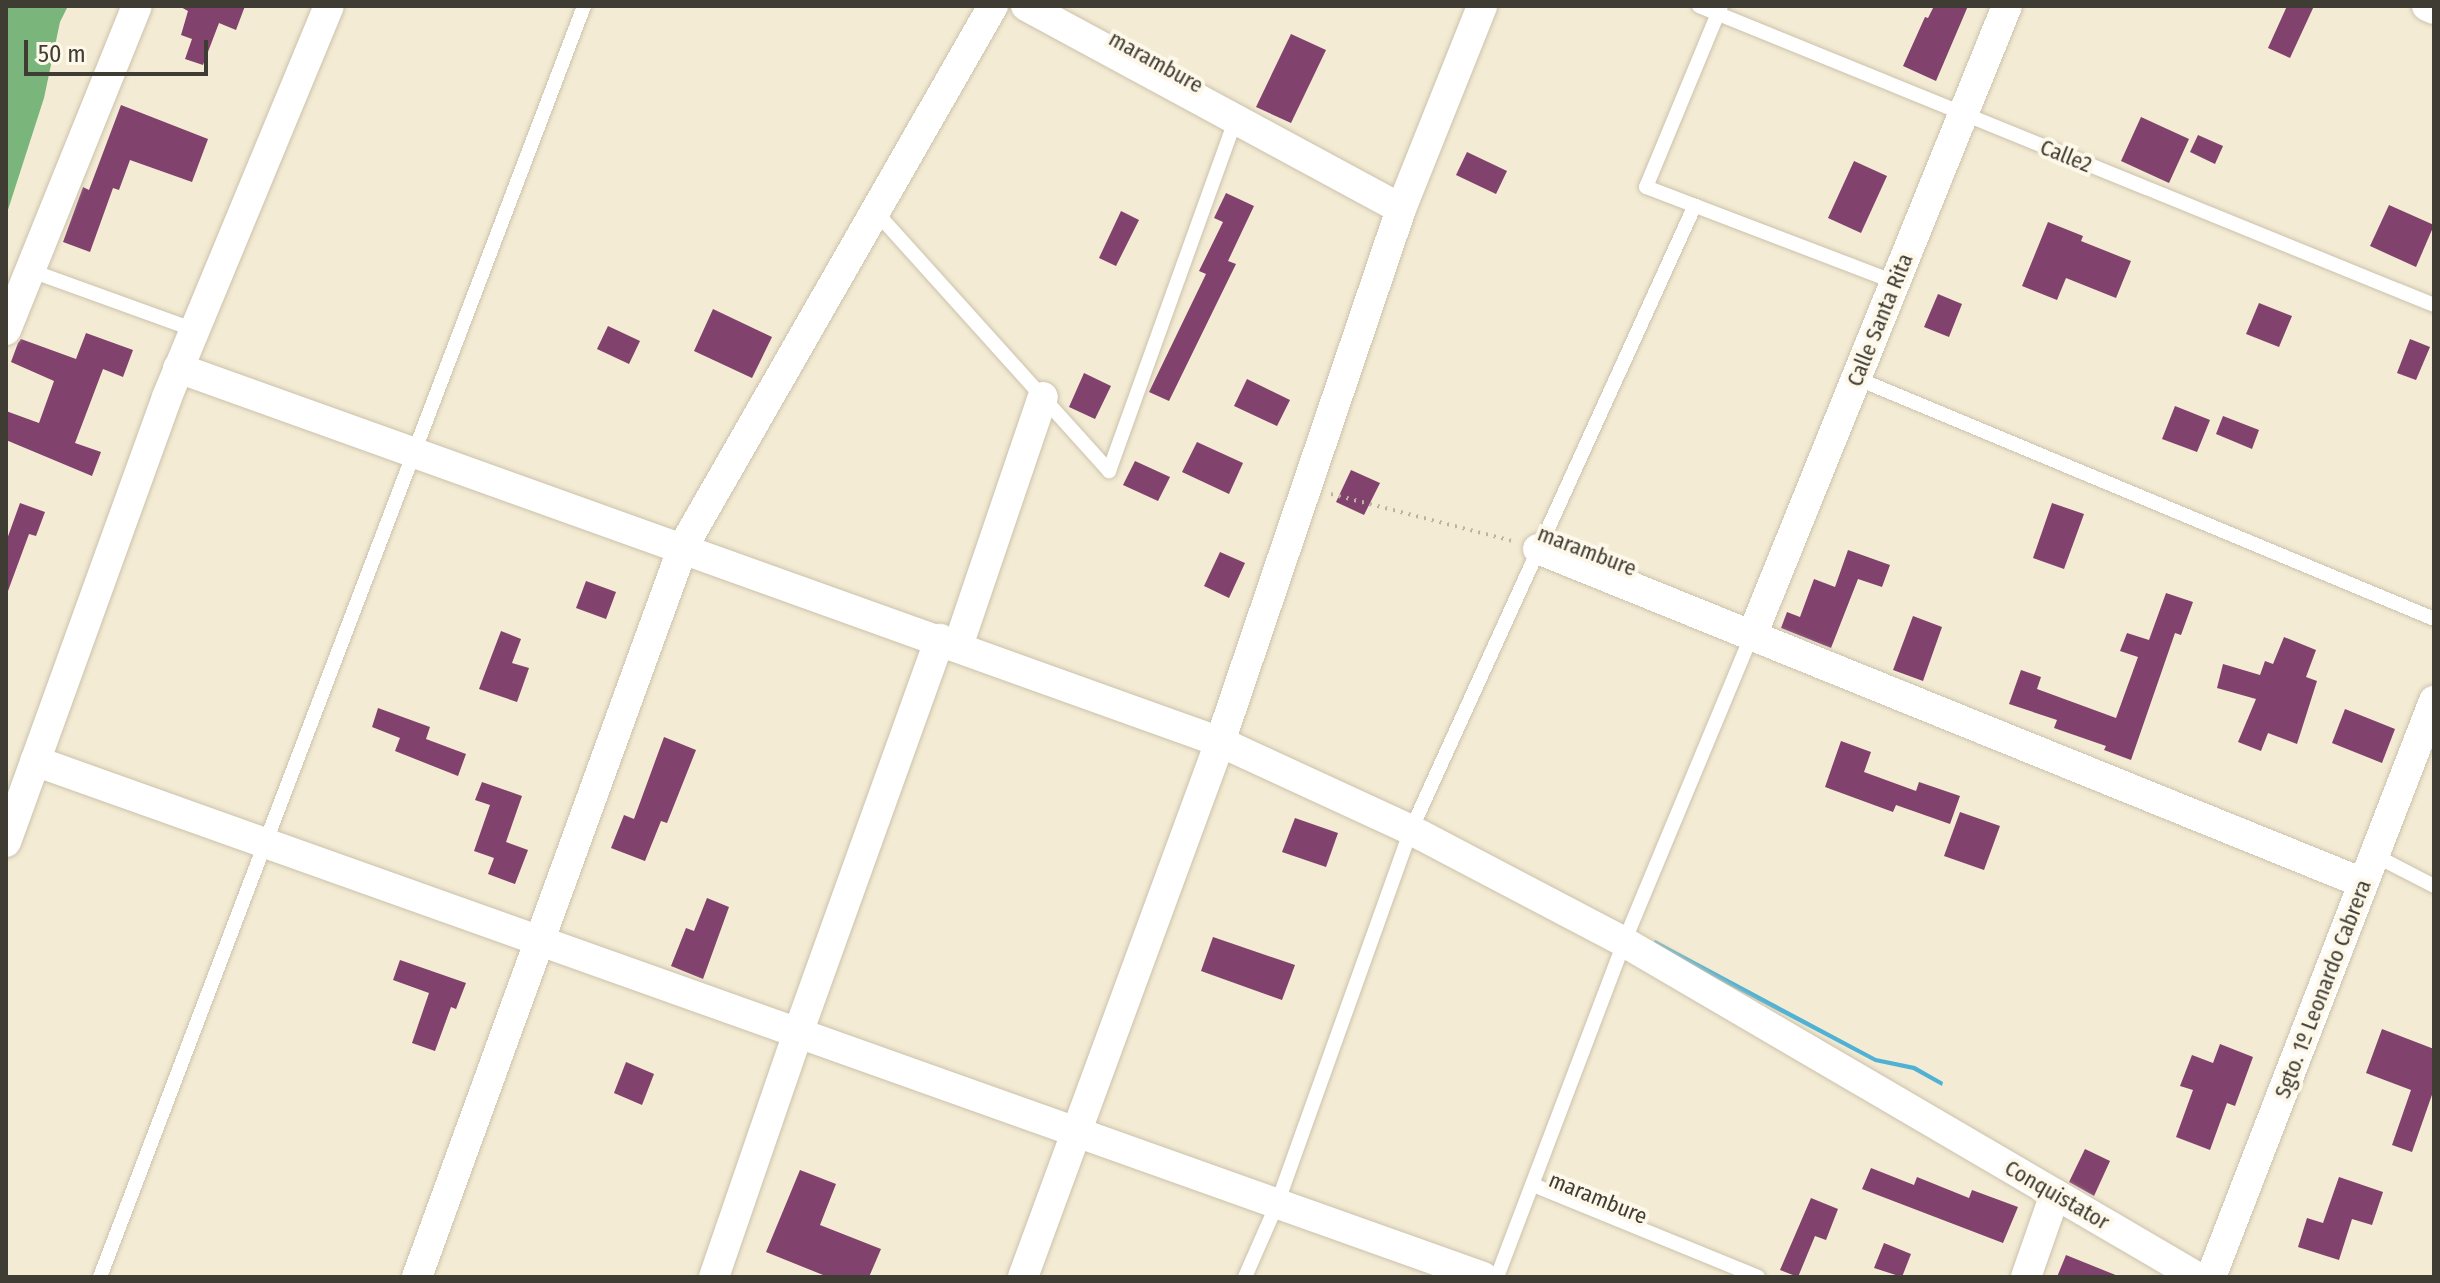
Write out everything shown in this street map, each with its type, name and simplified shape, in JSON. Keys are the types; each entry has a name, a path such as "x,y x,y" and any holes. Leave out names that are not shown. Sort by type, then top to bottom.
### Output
{"street":[{"path":"6,330 137,6"},
{"path":"6,842 178,368 329,6"},
{"path":"417,1277 683,547 993,6"},
{"path":"1026,6 1401,209"},
{"path":"1023,1277 1220,742 1401,209 1482,6"},
{"name":"Calle Santa Rita","path":"1753,633 2007,6"},
{"path":"2427,6 2434,9"},
{"name":"Conquistator","path":"178,368 949,642 1220,742 1411,830 1624,942 2197,1277"},
{"path":"714,1277 798,1033 1043,397"},
{"path":"1527,545 2369,869"},
{"name":"Sgto. 1º Leonardo Cabrera","path":"2211,1277 2434,701"},
{"path":"35,761 1483,1277"},
{"path":"2026,1277 2055,1194"}],"lane":[{"path":"100,1277 584,6"},
{"name":"Calle2","path":"1699,6 1720,10 1963,114 2434,305"},
{"path":"1720,10 1646,187 1895,282"},
{"path":"875,211 1109,471 1235,121"},
{"path":"1245,1277 1277,1204 1411,830 1527,545 1695,205"},
{"path":"29,270 195,330"},
{"path":"1856,378 2434,619"},
{"path":"1497,1277 1624,942 1753,633"},
{"path":"2369,869 2434,886"},
{"path":"1533,1185 1758,1277"}],"path":[{"name":"marambure","path":"1317,490 1527,545"}],"green space":[{"path":"6,6 68,6 60,22 44,98 6,216"}],"water":[{"path":"1655,940 1876,1058 1915,1066 1943,1082 1942,1086 1913,1070 1875,1062 1653,945"}],"building":[{"path":"179,6 245,6 236,30 219,23 203,65 185,59 192,39 181,35 188,11"},
{"path":"1934,6 1968,6 1936,81 1903,66 1925,17 1928,18"},
{"path":"2287,6 2314,6 2290,58 2268,48"},
{"path":"1291,34 1326,50 1291,123 1256,107"},
{"path":"121,105 208,139 192,182 130,160 119,190 113,188 90,252 63,242 83,187 89,190"},
{"path":"2141,117 2189,139 2169,183 2121,161"},
{"path":"2198,135 2223,146 2215,164 2190,152"},
{"path":"1467,152 1507,171 1496,194 1456,175"},
{"path":"1854,161 1887,176 1861,233 1828,218"},
{"path":"1226,193 1254,206 1228,261 1236,264 1169,401 1149,392 1206,274 1199,271 1223,222 1214,218"},
{"path":"2389,205 2434,225 2416,267 2370,246"},
{"path":"1121,211 1139,220 1116,266 1099,258"},
{"path":"2048,222 2083,236 2081,241 2131,261 2116,298 2066,278 2057,300 2022,286"},
{"path":"1938,294 1962,304 1949,337 1924,327"},
{"path":"2259,303 2292,316 2279,347 2246,334"},
{"path":"713,309 772,337 752,378 694,351"},
{"path":"608,326 640,341 629,364 597,349"},
{"path":"86,333 133,350 123,377 103,369 75,443 101,452 92,476 6,440 6,411 39,423 54,381 11,362 18,343 21,339 76,359"},
{"path":"2410,339 2430,347 2416,380 2397,373"},
{"path":"1084,373 1111,386 1095,419 1069,407"},
{"path":"1247,379 1290,400 1277,426 1234,406"},
{"path":"2175,406 2210,420 2197,452 2162,439"},
{"path":"2223,416 2259,430 2252,449 2216,434"},
{"path":"1197,442 1243,463 1229,494 1182,472"},
{"path":"1135,461 1170,477 1158,501 1123,485"},
{"path":"1351,470 1380,483 1364,515 1336,502"},
{"path":"20,503 45,512 36,536 29,534 8,591 6,542"},
{"path":"2052,503 2084,514 2064,569 2033,558"},
{"path":"1848,550 1890,565 1882,587 1858,579 1831,648 1781,628 1787,612 1800,617 1814,579 1835,587"},
{"path":"1220,552 1245,563 1229,598 1204,586"},
{"path":"586,581 616,592 606,619 576,608"},
{"path":"2166,593 2193,602 2181,635 2175,633 2131,760 2104,750 2106,746 2054,728 2057,720 2009,704 2021,670 2041,677 2037,689 2116,718 2138,657 2120,651 2127,633 2149,640"},
{"path":"1913,616 1942,627 1923,681 1893,670"},
{"path":"501,631 521,639 512,663 529,668 517,702 479,689"},
{"path":"2284,637 2316,650 2306,677 2317,681 2297,744 2268,733 2261,751 2238,742 2256,699 2217,688 2223,664 2260,675 2265,661 2273,664"},
{"path":"378,708 430,727 426,739 466,754 458,776 395,751 400,738 372,727"},
{"path":"2345,709 2395,729 2382,763 2332,743"},
{"path":"664,737 696,750 667,823 661,821 645,861 611,848 624,815 634,819"},
{"path":"1841,741 1871,752 1864,772 1916,791 1919,782 1960,796 1950,824 1896,805 1893,812 1825,787"},
{"path":"482,782 522,796 506,842 528,850 515,884 488,874 494,858 474,851 490,805 475,800"},
{"path":"1960,812 2000,826 1984,870 1944,856"},
{"path":"1295,818 1338,833 1326,867 1282,852"},
{"path":"707,898 729,907 703,979 671,966 686,928 694,931"},
{"path":"1213,937 1295,965 1282,1000 1201,971"},
{"path":"400,960 466,983 456,1009 451,1007 435,1051 412,1043 429,993 393,980"},
{"path":"2382,1029 2434,1049 2434,1089 2412,1152 2392,1145 2411,1090 2366,1073"},
{"path":"2220,1044 2253,1057 2235,1106 2227,1103 2210,1150 2176,1137 2193,1090 2180,1086 2192,1055 2213,1063"},
{"path":"626,1062 654,1074 642,1105 614,1093"},
{"path":"2085,1149 2110,1161 2094,1196 2069,1182"},
{"path":"1871,1168 1914,1185 1917,1177 1969,1198 1972,1190 2018,1207 2003,1243 1862,1189"},
{"path":"800,1170 836,1184 820,1225 881,1249 869,1277 828,1277 766,1252"},
{"path":"2339,1177 2383,1192 2372,1225 2352,1219 2339,1260 2298,1247 2307,1218 2323,1223"},
{"path":"1811,1198 1838,1209 1826,1240 1815,1236 1798,1277 1780,1270"},
{"path":"1884,1243 1911,1254 1902,1277 1874,1268"},
{"path":"2066,1255 2118,1276 2118,1277 2057,1277"}]}
